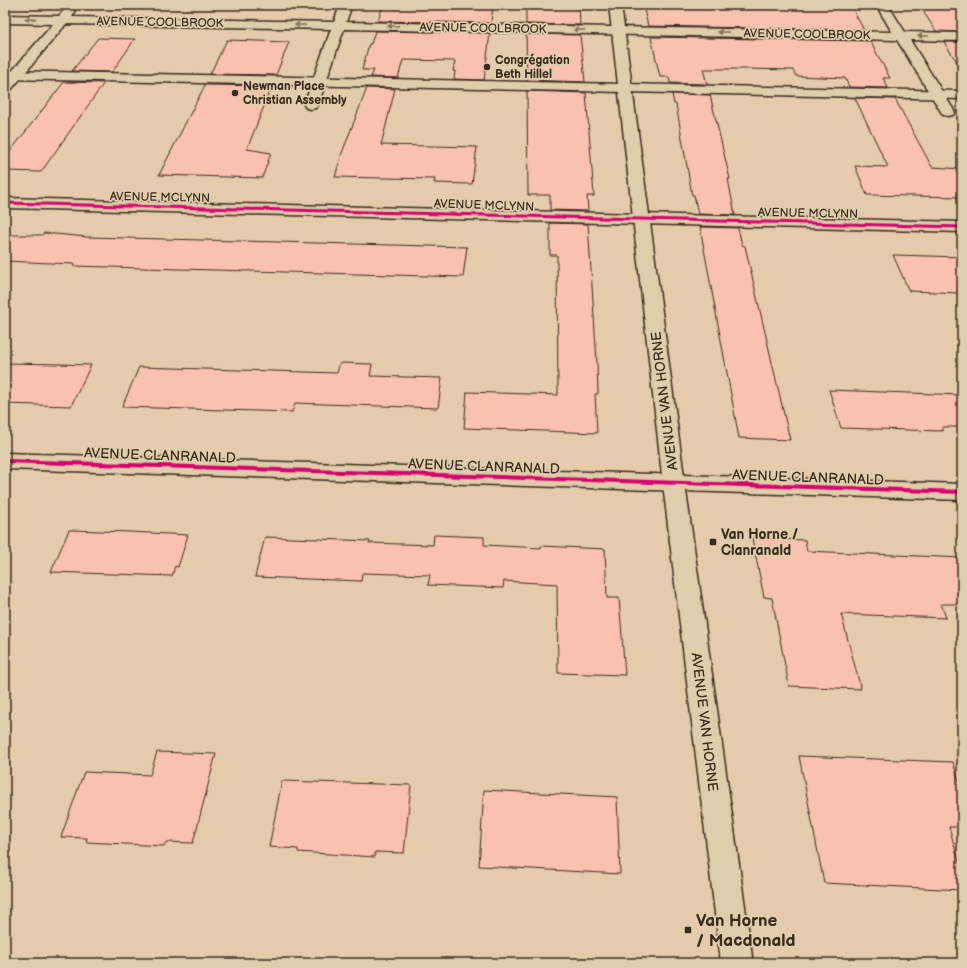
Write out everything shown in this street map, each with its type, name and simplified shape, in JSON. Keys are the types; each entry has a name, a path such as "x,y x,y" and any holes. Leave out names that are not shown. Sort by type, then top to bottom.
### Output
{"street":[{"path":"5,88 11,75 63,20 75,5"},
{"path":"311,105 346,5"},
{"name":"AVENUE VAN HORNE","path":"615,5 674,484 737,963"},
{"path":"882,5 948,112"},
{"name":"AVENUE COOLBROOK","path":"5,19 962,37"},
{"name":"AVENUE MCLYNN","path":"5,203 962,227"},
{"name":"AVENUE CLANRANALD","path":"5,461 674,484 962,492"}],"lane":[{"path":"11,75 962,94"}],"building":[{"path":"383,5 493,5 491,23 378,21"},
{"path":"526,5 579,5 580,25 526,24"},
{"path":"643,5 850,5 864,30 648,26"},
{"path":"919,5 962,5 962,32 936,31"},
{"path":"375,31 490,33 484,80 454,79 455,71 453,71 455,61 403,60 398,78 371,77 374,70 362,70 369,44 371,44"},
{"path":"526,34 580,35 585,82 527,80"},
{"path":"651,37 870,41 890,78 883,78 888,88 849,87 845,78 796,76 793,70 703,69 707,84 670,83 669,77 660,77"},
{"path":"98,38 135,39 112,72 72,71"},
{"path":"227,40 289,42 276,75 210,74"},
{"path":"944,42 962,42 962,70"},
{"path":"64,82 104,83 41,172 5,171 5,158"},
{"path":"205,85 272,86 247,149 271,153 262,178 159,175"},
{"path":"367,88 395,89 381,145 477,147 472,184 434,183 435,179 335,177 342,153"},
{"path":"527,91 586,93 594,196 587,196 588,211 550,210 550,195 528,195"},
{"path":"672,94 710,95 730,179 728,179 735,215 698,214 694,195 692,195 676,104 674,104"},
{"path":"855,98 895,99 932,167 962,169 962,197 867,195 855,166 888,167"},
{"path":"550,223 588,224 597,363 598,394 595,394 597,433 464,428 467,392 558,395 557,255 550,255"},
{"path":"700,227 738,228 742,245 745,246 790,440 739,438"},
{"path":"44,233 87,237 467,247 463,277 73,266 74,264 5,261 5,235 42,235"},
{"path":"893,255 962,257 962,293 909,291"},
{"path":"5,363 91,365 71,406 5,404"},
{"path":"340,363 372,364 370,376 442,378 438,408 295,403 292,412 122,407 139,367 337,373"},
{"path":"829,390 962,395 962,427 942,427 943,431 841,428"},
{"path":"69,530 188,535 178,567 175,566 172,576 51,572"},
{"path":"434,535 484,537 484,545 605,549 607,598 619,598 625,675 558,673 557,584 504,581 503,588 428,585 430,575 362,573 361,581 255,577 265,537 433,545"},
{"path":"752,538 805,540 807,551 962,558 962,604 941,604 946,618 841,614 861,689 789,686 772,598 764,597"},
{"path":"157,752 216,754 193,843 166,842 164,846 86,842 87,838 61,837 84,772 150,775"},
{"path":"799,756 953,762 962,791 962,827 949,827 962,872 962,890 824,883"},
{"path":"282,781 411,785 404,853 375,852 375,857 298,852 298,849 269,847"},
{"path":"484,790 617,797 620,874 479,866"}],"cycle path":[{"path":"5,203 962,227"},
{"path":"5,461 962,492"}],"place":[{"name":"Congrégation Beth Hillel","path":"487,67"},
{"name":"Newman Place Christian Assembly","path":"235,93"},
{"name":"Van Horne / Clanranald","path":"713,542"},
{"name":"Van Horne / Macdonald","path":"688,930"}]}
